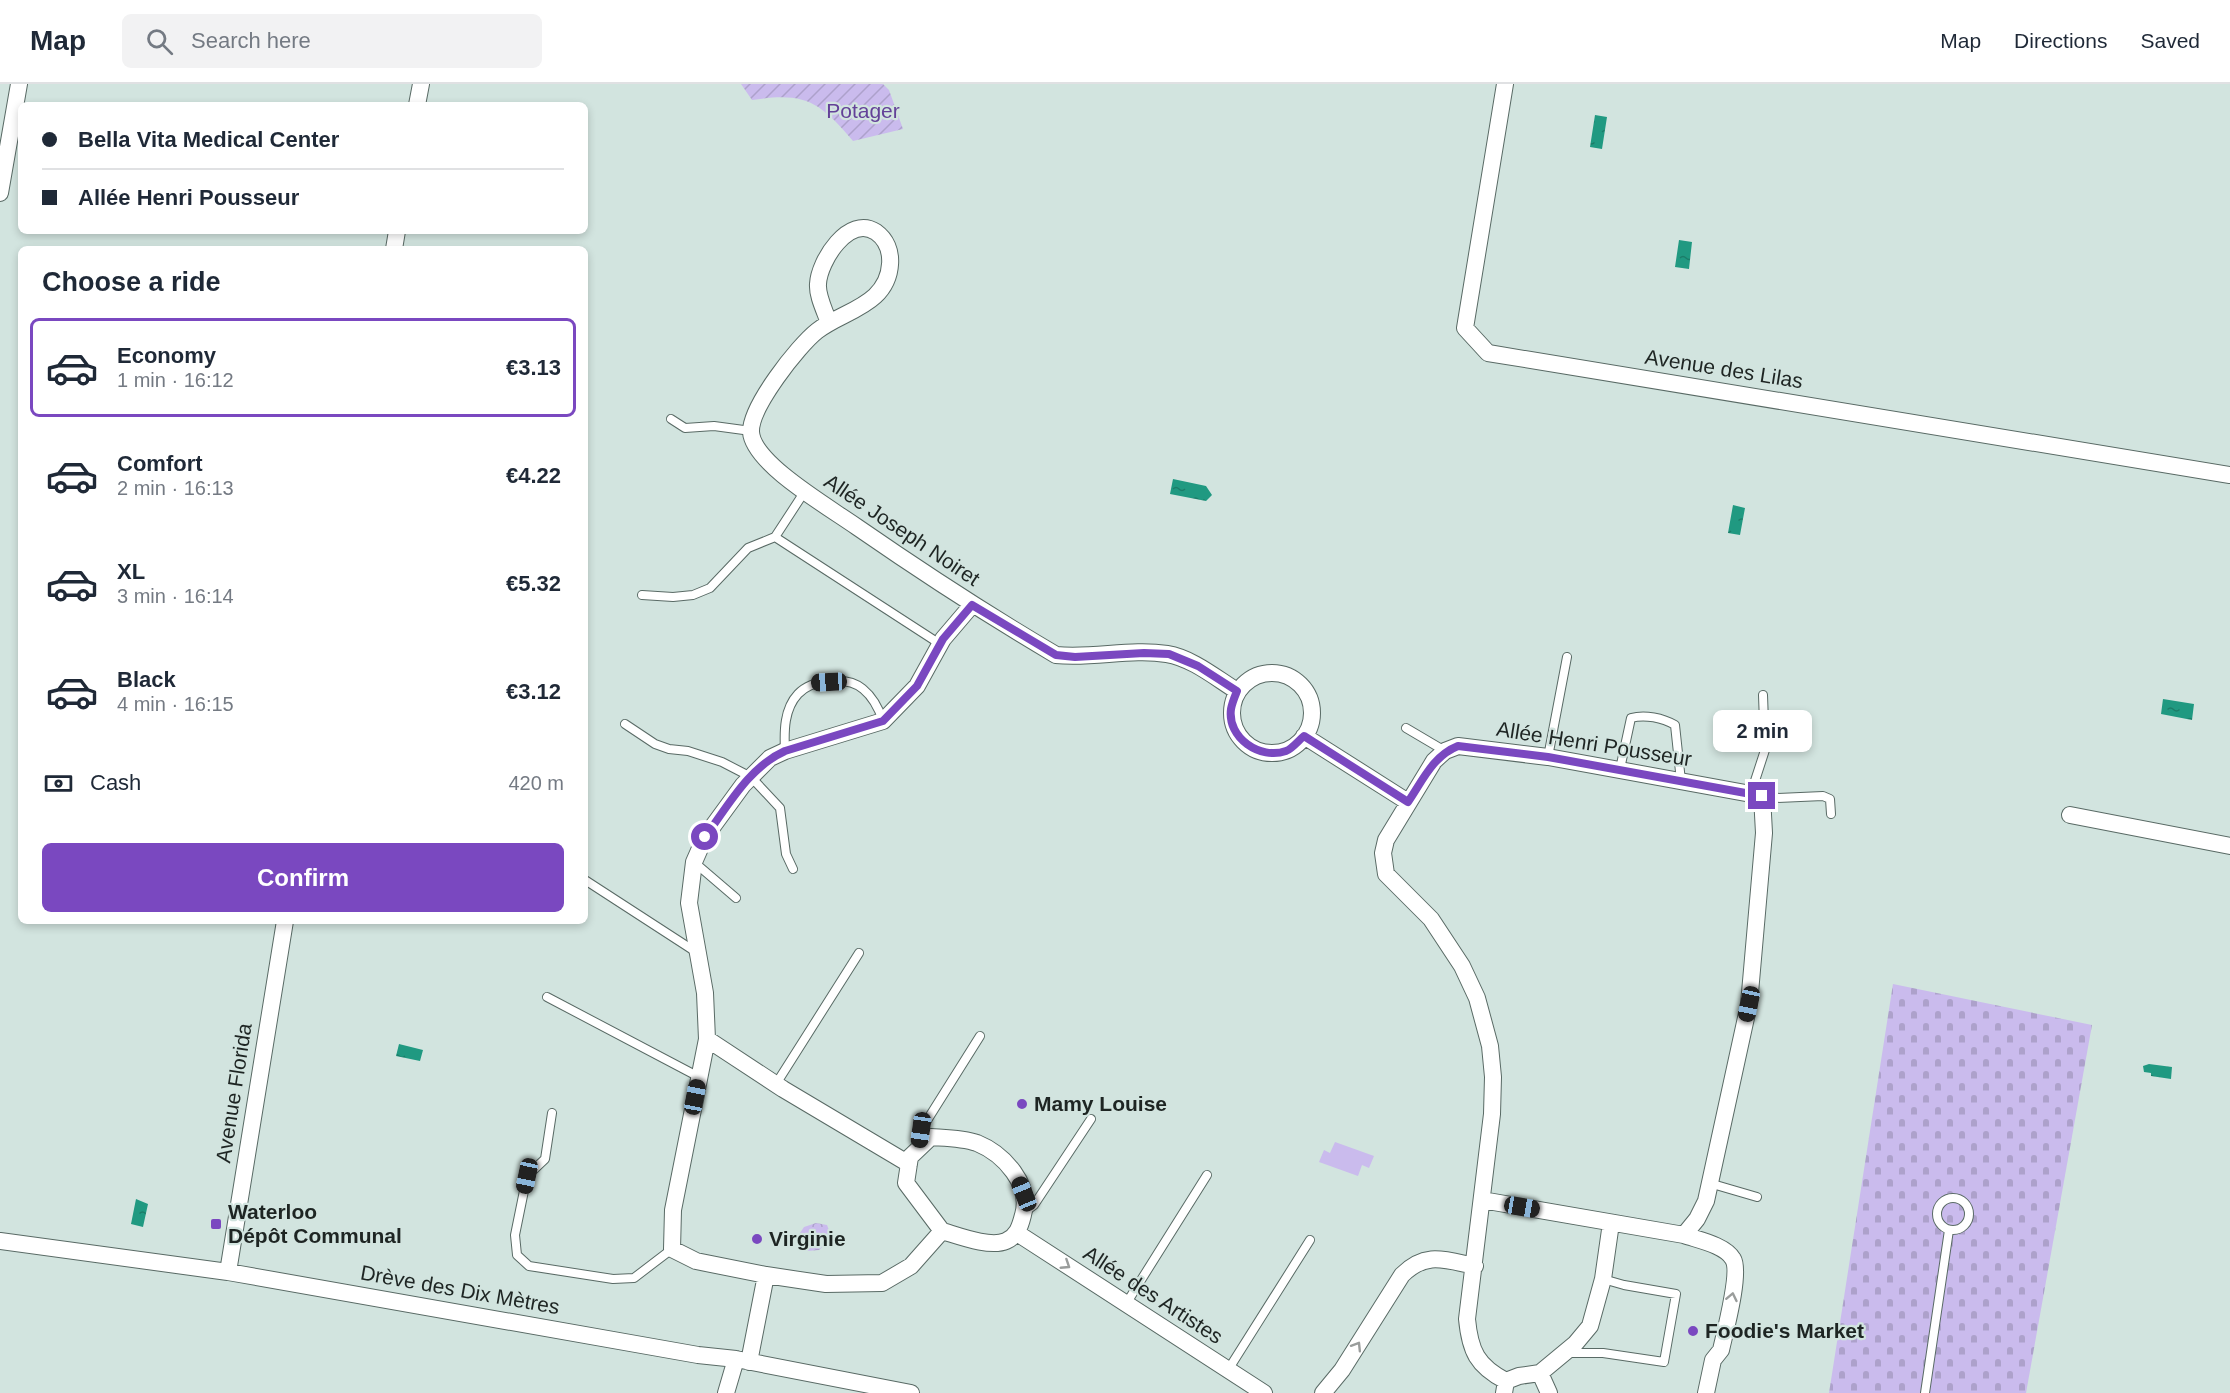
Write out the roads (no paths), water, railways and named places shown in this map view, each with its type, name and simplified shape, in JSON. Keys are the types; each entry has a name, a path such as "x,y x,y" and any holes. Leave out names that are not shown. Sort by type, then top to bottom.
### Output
{"street":[{"path":"0,193 19,84"},
{"path":"418,102 421,84"},
{"name":"Avenue des Lilas","path":"1505,84 1464,328 1488,353 2230,475"},
{"path":"751,431 755,415 792,356 817,331 861,307 877,294 891,266 888,244 874,231 861,228 841,237 820,269 818,286 829,323"},
{"name":"Allée Joseph Noiret","path":"751,431 759,452 782,474 805,491 916,569 1056,655 1075,657 1169,654 1198,666 1237,691"},
{"path":"942,1231 911,1266 882,1284 826,1284 766,1275 696,1261 672,1249 673,1210 707,1039 705,993 689,903 694,862 705,837 743,785 770,758 785,751 883,721 917,686 940,644 972,605"},
{"path":"1264,673 1281,673 1296,680 1307,692 1312,707 1311,724 1304,736 1288,751 1268,753 1249,747 1235,731 1231,710 1237,691 1249,679 1264,673"},
{"path":"1304,736 1408,802"},
{"name":"Allée Henri Pousseur","path":"1445,751 1458,746 1548,757 1757,794"},
{"path":"1445,751 1434,761 1386,840 1383,853 1384,864 1390,880 1431,920 1470,980 1481,1010 1490,1046 1493,1077 1492,1114 1467,1319 1470,1340 1476,1356 1505,1387 1519,1376 1540,1373 1565,1353 1590,1326 1603,1279 1611,1222"},
{"path":"1684,1235 1697,1219 1706,1201 1749,1004 1764,833 1757,794"},
{"path":"2070,815 2230,846"},
{"name":"Avenue Florida","path":"228,1272 285,924"},
{"path":"707,1039 776,1084 909,1164"},
{"path":"931,1137 954,1138 978,1144 1005,1160 1018,1179 1024,1194 1024,1213 1017,1233 1005,1242 981,1242 942,1231 906,1183 910,1157 918,1149 931,1137"},
{"path":"1482,1200 1684,1235 1724,1250 1733,1259 1737,1273 1721,1350 1713,1360 1706,1393"},
{"name":"Allée des Artistes","path":"1017,1233 1264,1393"},
{"name":"Drève des Dix Mètres","path":"0,1241 228,1272 742,1361 911,1393"},
{"path":"1323,1393 1342,1370 1402,1275 1412,1265 1431,1259 1475,1266"},
{"path":"726,1393 742,1361 766,1275"},
{"path":"1540,1373 1549,1393"}],"lane":[{"path":"671,419 686,428 714,426 751,431"},
{"path":"642,595 693,596 710,588 748,548 775,537 805,491"},
{"path":"775,537 940,644"},
{"path":"1548,757 1567,657"},
{"path":"785,751 784,729 790,707 799,693 814,683 844,682 862,688 877,705 883,721"},
{"path":"1763,695 1765,750 1757,794 1776,798 1823,796 1830,799 1831,814"},
{"path":"1620,769 1631,718 1651,717 1675,725 1681,781"},
{"path":"625,724 655,744 669,749 688,751 722,762 751,777 780,808 786,854 793,869"},
{"path":"1406,728 1445,751"},
{"path":"694,862 736,898"},
{"path":"588,882 697,952"},
{"path":"776,1084 859,953"},
{"path":"548,997 699,1077"},
{"path":"918,1149 921,1130 980,1036"},
{"path":"552,1113 544,1159 527,1176 515,1235 517,1255 529,1266 613,1279 634,1278 672,1249"},
{"path":"1024,1213 1035,1205 1092,1119"},
{"path":"1126,1304 1207,1175"},
{"path":"1710,1183 1757,1197"},
{"path":"1925,1393 1949,1230"},
{"path":"1228,1370 1310,1240"},
{"path":"1565,1353 1603,1353 1664,1362 1676,1294 1603,1279"}],"water":[{"path":"1595,115 1607,117 1602,149 1590,147"},
{"path":"1679,240 1692,242 1689,269 1675,267"},
{"path":"1173,479 1206,486 1212,495 1206,501 1170,494"},
{"path":"1733,505 1745,508 1740,535 1728,533"},
{"path":"2163,699 2194,704 2192,720 2161,714"},
{"path":"399,1044 423,1050 420,1061 396,1056"},
{"path":"2149,1064 2172,1067 2171,1079 2151,1076 2151,1073 2144,1072 2143,1066"},
{"path":"136,1199 148,1204 143,1227 131,1224"}],"place":[{"name":"Mamy Louise","path":"1022,1104"},
{"name":"Waterloo Dépôt Communal","path":"216,1224"},
{"name":"Virginie","path":"757,1239"},
{"name":"Foodie's Market","path":"1693,1331"}],"park label":[{"name":"Potager","path":"863,111"}]}
